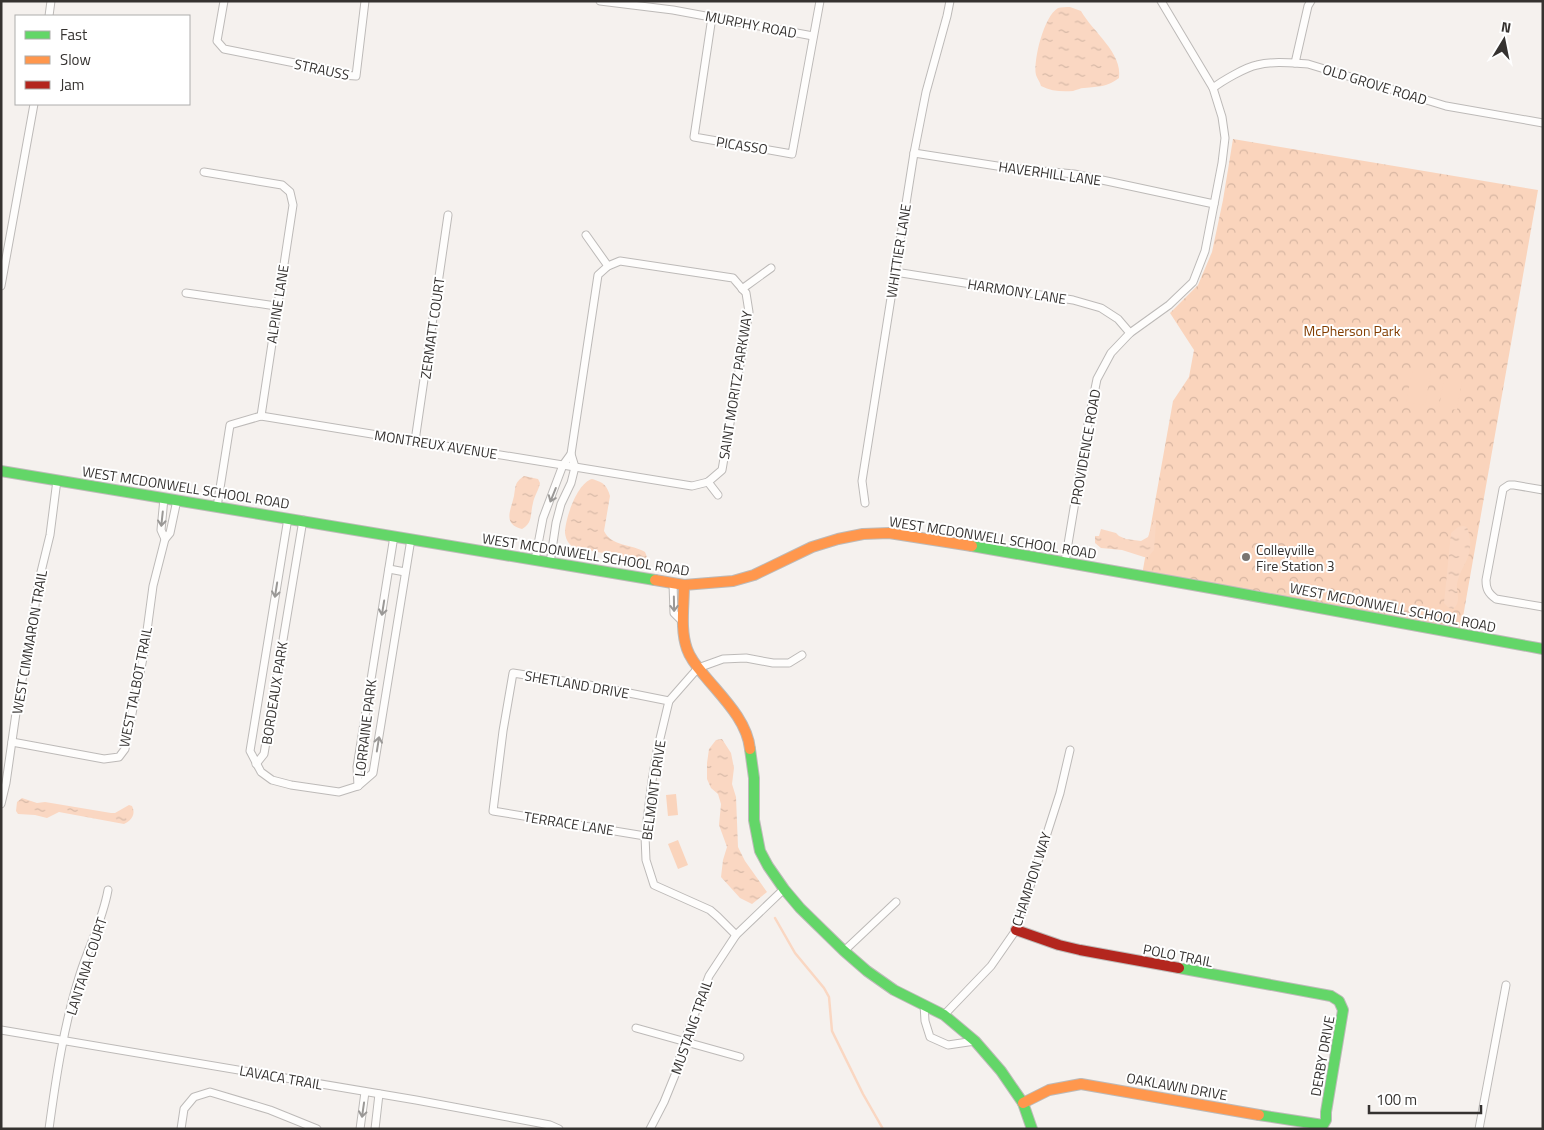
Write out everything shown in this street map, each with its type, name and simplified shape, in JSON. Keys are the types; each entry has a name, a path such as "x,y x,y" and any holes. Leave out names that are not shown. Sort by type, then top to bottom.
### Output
{"main road":[{"name":"WEST MCDONWELL SCHOOL ROAD","path":"1,471 302,520 679,585 711,584 748,577 829,541 876,532 889,533 1166,579 1543,650"},
{"path":"679,585 684,612 682,621 687,650 698,668 733,711 750,745 753,760 756,836 760,851 768,866 800,908 867,971 894,990 944,1015 975,1041 1001,1071 1023,1102 1032,1129"},
{"name":"POLO TRAIL","path":"1016,930 1080,950 1331,996 1338,999"},
{"name":"DERBY DRIVE","path":"1326,1120 1343,1010 1342,1003 1338,999"},
{"name":"OAKLAWN DRIVE","path":"1023,1102 1039,1093 1064,1086 1081,1084 1308,1123 1323,1125 1326,1120"}],"street":[{"path":"49,15 51,1"},
{"name":"STRAUSS","path":"224,1 217,41 224,49 356,76 365,1"},
{"name":"MURPHY ROAD","path":"600,1 673,10 813,36"},
{"path":"673,10 674,1"},
{"path":"813,36 820,1"},
{"name":"WHITTIER LANE","path":"864,503 862,481 914,154 926,92 948,16 950,1"},
{"name":"PROVIDENCE ROAD","path":"1065,562 1097,379 1111,353 1130,334 1169,305 1193,282 1205,251 1222,163 1225,138 1222,117 1213,88 1161,1"},
{"path":"1295,63 1308,6 1311,1"},
{"name":"PICASSO","path":"712,17 694,138 792,154 813,36"},
{"name":"OLD GROVE ROAD","path":"1213,88 1221,82 1256,65 1286,62 1308,64 1446,106 1543,123"},
{"path":"1,286 34,105"},
{"name":"HAVERHILL LANE","path":"914,154 1010,168 1074,174 1214,204"},
{"name":"ALPINE LANE","path":"204,172 282,185 290,192 293,205 276,306 261,416"},
{"name":"ZERMATT COURT","path":"415,441 448,215"},
{"path":"586,235 608,266"},
{"path":"550,563 556,523 561,504 571,483 574,467 571,454 598,275 608,266 620,261 733,278 742,289 772,268"},
{"name":"HARMONY LANE","path":"895,272 1073,300 1101,308 1118,319 1130,334"},
{"name":"SAINT MORITZ PARKWAY","path":"708,482 722,470 749,312 746,292 742,289"},
{"path":"186,293 276,306"},
{"name":"MONTREUX AVENUE","path":"217,507 230,425 261,416 692,486 708,482"},
{"path":"535,560 543,518 563,465 571,454"},
{"name":"WEST CIMMARON TRAIL","path":"1,804 39,580 50,535 57,480"},
{"path":"708,482 718,495"},
{"path":"1543,490 1514,485 1506,486 1501,494 1486,580 1486,589 1496,599 1543,607"},
{"name":"WEST TALBOT TRAIL","path":"164,498 160,530 165,539"},
{"name":"WEST TALBOT TRAIL","path":"12,742 104,759 119,757 125,749 144,653 153,586 165,539 170,533 176,500"},
{"name":"BORDEAUX PARK","path":"288,518 250,752 256,764 264,754 302,520"},
{"name":"LORRAINE PARK","path":"358,786 357,767 394,536"},
{"name":"LORRAINE PARK","path":"358,786 373,773 411,539"},
{"path":"282,554 297,556"},
{"path":"389,569 405,572"},
{"path":"698,668 724,659 746,658 772,663 789,663 802,655"},
{"name":"BELMONT DRIVE","path":"698,668 669,701 652,781 645,836 646,860 654,885 710,910 736,935"},
{"name":"SHETLAND DRIVE","path":"493,811 503,730 513,673 669,701"},
{"name":"CHAMPION WAY","path":"944,1015 991,966 1016,930 1060,793 1070,750"},
{"path":"256,764 261,772 272,780 291,785 339,792 358,786"},
{"name":"TERRACE LANE","path":"493,811 645,836"},
{"name":"MUSTANG TRAIL","path":"650,1129 664,1102 709,976 736,935 784,889"},
{"name":"LANTANA COURT","path":"49,1129 71,1004 106,904 108,890"},
{"path":"844,951 896,902"},
{"path":"1479,1129 1506,985"},
{"path":"924,1004 925,1021 930,1037 948,1045 975,1041"},
{"path":"636,1028 740,1057"},
{"name":"LAVACA TRAIL","path":"1,1030 379,1094 542,1124 559,1129"},
{"path":"181,1129 184,1109 194,1097 210,1092 270,1110 317,1129"},
{"path":"360,1129 365,1092"},
{"path":"375,1129 379,1094"}],"green space":[{"name":"McPherson Park","path":"1233,139 1538,190 1460,634 1142,575 1173,401 1189,377 1194,350 1170,313 1198,285 1212,252"},
{"path":"1413,368 1431,371 1425,405 1406,402"},
{"path":"1444,378 1462,381 1457,410 1439,407"},
{"path":"676,794 678,815 668,816 666,795"},
{"path":"678,840 688,865 678,869 668,844"}],"water":[{"path":"1070,7 1081,11 1112,51 1119,69 1119,78 1110,84 1073,91 1056,91 1041,86 1036,75 1036,59 1044,29 1048,20 1058,8"},
{"path":"524,476 538,479 540,483 530,521 522,529 512,524 509,516 516,485"},
{"path":"592,479 604,484 610,496 604,531 617,543 645,552 647,557 645,563 639,565 630,558 576,548 567,541 565,533 573,502 581,487"},
{"path":"1154,520 1156,522 1154,550 1148,557 1122,550 1101,548 1095,543 1095,536 1099,536 1101,529 1116,533 1126,539 1141,541 1148,537"},
{"path":"1458,527 1467,527 1469,534 1470,552 1458,579 1458,600 1453,609 1444,603 1451,533"},
{"path":"722,739 731,753 734,768 732,784 736,797 738,847 745,861 767,892 752,904 740,898 721,877 727,847 719,825 721,804 718,794 711,788 707,779 707,763 709,749 716,740"},
{"path":"22,798 37,803 45,802 111,813 115,813 129,805 132,806 133,814 131,819 124,824 59,812 47,818 18,814 16,811 17,802"}],"waterway":[{"path":"775,918 795,953 824,988 829,997 832,1031 863,1094 883,1129"}],"traffic: fast":[{"path":"1,471 655,580"},
{"path":"972,546 1543,649"},
{"path":"750,749 754,778 754,820 760,851 784,889 800,908 867,971 894,990 944,1015 975,1041 1001,1071 1023,1103 1032,1129"},
{"path":"1179,968 1331,996 1339,1001 1343,1010 1326,1120 1323,1125 1259,1115"}],"traffic: slow":[{"path":"655,580 684,585 733,581 754,575 812,547 863,534 889,533 972,546"},
{"path":"684,585 683,625 688,652 739,718 748,738 750,749"},
{"path":"1023,1103 1049,1090 1081,1084 1259,1115"}],"traffic: jam":[{"path":"1016,930 1080,950 1179,968"}],"place":[{"name":"Colleyville Fire Station 3","path":"1246,557"}]}
